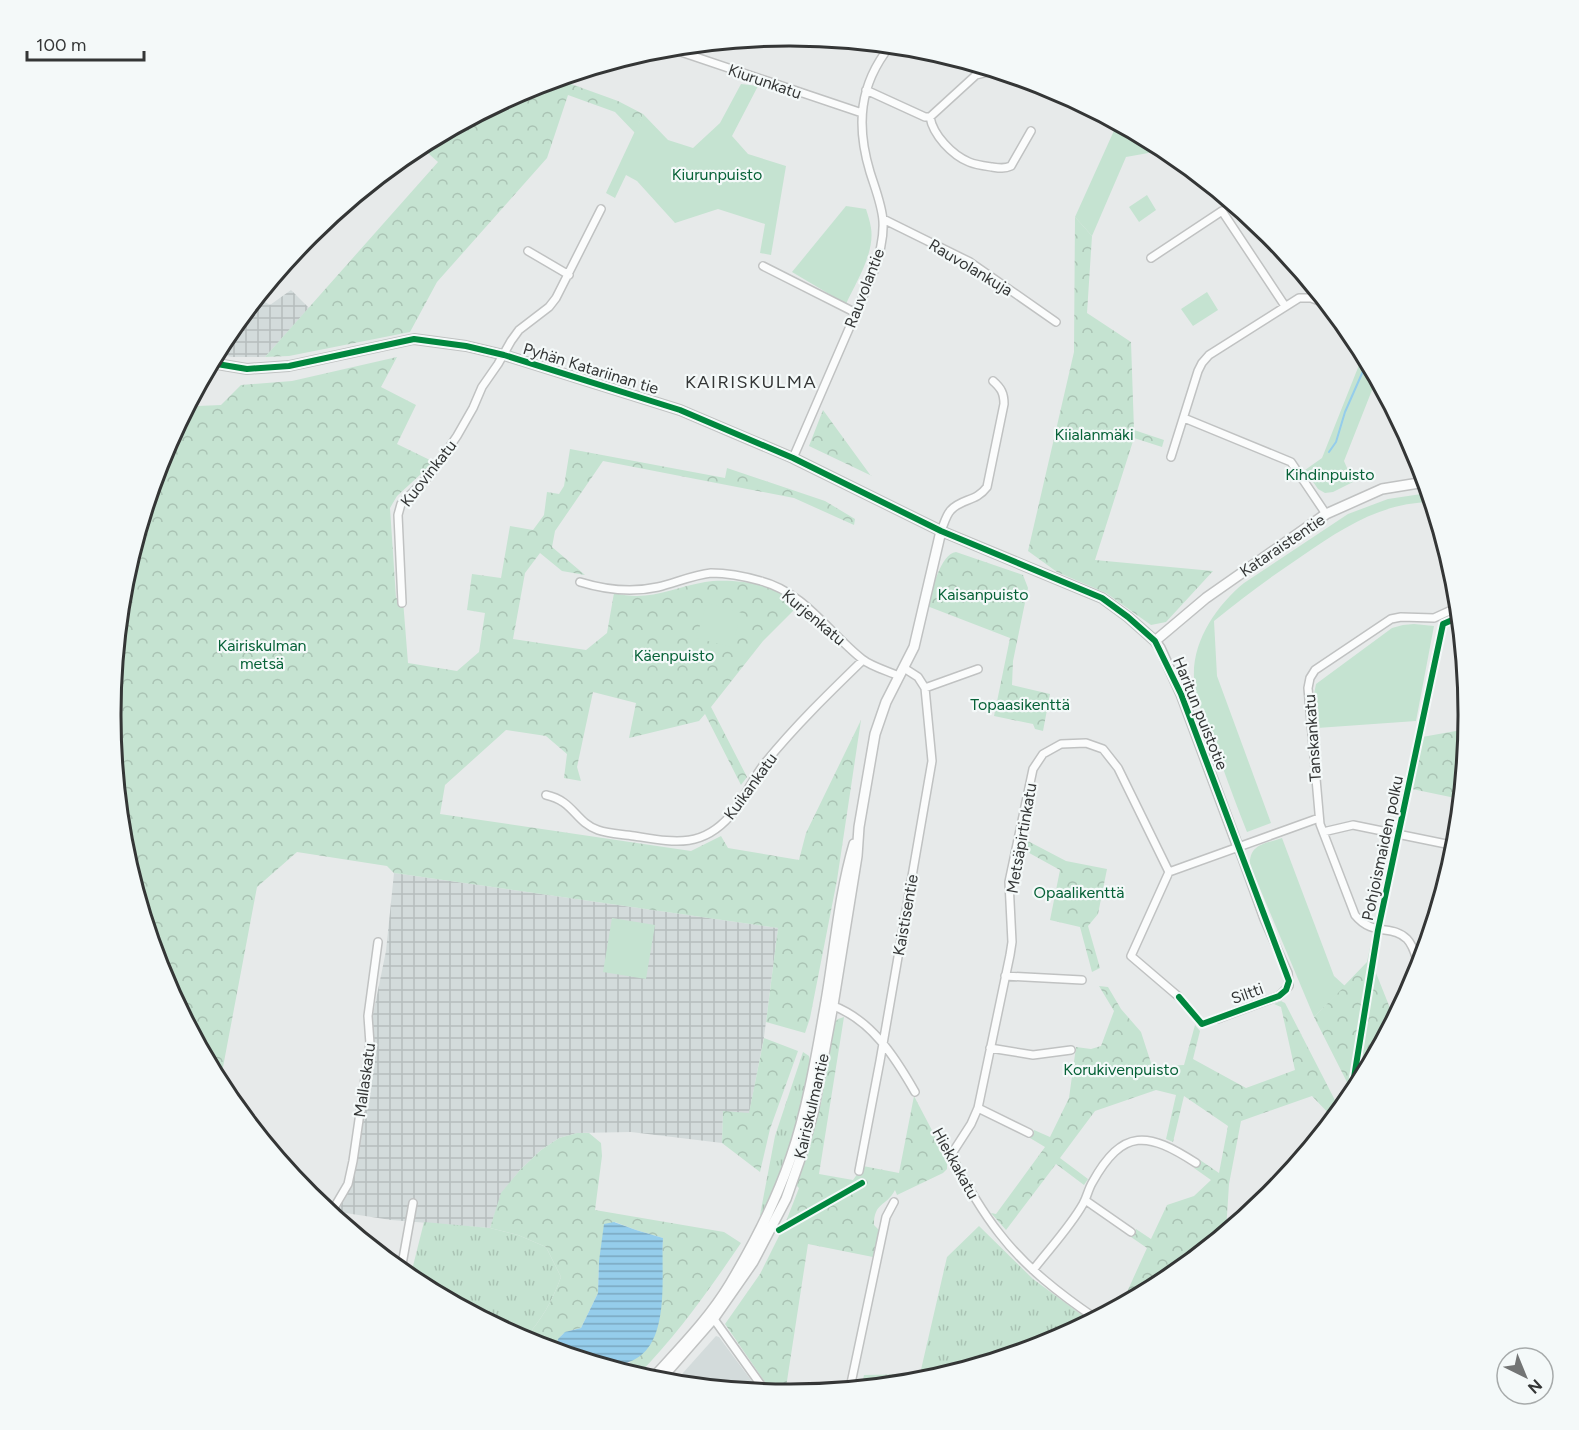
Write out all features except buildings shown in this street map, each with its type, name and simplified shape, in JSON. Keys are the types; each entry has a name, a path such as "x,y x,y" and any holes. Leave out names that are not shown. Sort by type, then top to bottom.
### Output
{"street":[{"name":"Rauvolantie","path":"793,458 874,271 880,252 883,219 864,150 862,114 866,90 872,73 885,53"},
{"name":"Kiurunkatu","path":"688,54 862,114"},
{"path":"930,117 979,74"},
{"path":"866,90 930,117"},
{"path":"930,117 934,131 962,158 974,164 992,167 1011,166 1031,131"},
{"name":"Kuovinkatu","path":"402,603 398,515 401,504 431,474 457,436 482,387 504,355 511,340 519,330 549,307 569,275 601,209"},
{"path":"1151,258 1222,211 1285,306"},
{"name":"Rauvolankuja","path":"883,219 970,262 1056,322"},
{"path":"528,252 569,275"},
{"path":"762,266 856,313"},
{"path":"1171,457 1198,371 1209,355 1285,306 1305,297 1313,299"},
{"name":"Pyhän Katariinan tie","path":"221,365 247,369 289,366 414,339 466,346 504,355 680,410 793,458 941,531"},
{"path":"941,531 953,507 975,499 987,487 1004,404 1001,388 993,381"},
{"path":"1184,418 1291,462 1326,514"},
{"name":"Kataraistentie","path":"1155,641 1206,598 1326,514 1382,489 1417,483"},
{"name":"Haritun puistotie","path":"941,531 1102,598 1155,641 1181,694 1264,919 1288,973 1287,990"},
{"name":"Kairiskulmantie","path":"667,1372 712,1316 745,1258 780,1186 805,1111 829,1004 844,887 859,827 875,734 886,702 914,647 941,531"},
{"name":"Kurjenkatu","path":"580,582 598,587 628,590 656,587 701,574 714,573 758,580 780,588 803,604 863,660 902,672"},
{"name":"Tanskankatu","path":"1414,952 1406,938 1395,932 1369,928 1361,924 1355,915 1320,821 1308,688 1315,670 1391,619 1434,618 1449,611"},
{"name":"Kuikankatu","path":"546,795 565,802 581,819 598,830 668,842 691,842 706,836 716,830 732,814 763,765 797,725 863,660"},
{"path":"902,672 918,677 925,688 978,669"},
{"name":"Kaistisentie","path":"859,1171 933,761 925,688"},
{"name":"Metsäpirtinkatu","path":"951,1155 971,1124 978,1108 1012,942 1009,882 1033,769 1039,758 1048,750 1061,744 1080,742 1098,746 1107,753 1118,768 1169,872"},
{"path":"1179,997 1131,956 1169,872 1320,821"},
{"path":"1323,832 1353,825 1445,844"},
{"name":"Mallaskatu","path":"335,1205 348,1184 353,1161 370,1044 368,1016 378,942"},
{"path":"1005,976 1082,981"},
{"name":"Siltti","path":"1216,1019 1279,996 1287,990"},
{"path":"829,1004 852,1016 882,1042 915,1092"},
{"path":"990,1048 1033,1054 1071,1050"},
{"path":"978,1108 1029,1133"},
{"path":"1033,1270 1085,1200 1092,1182 1109,1158 1119,1149 1131,1142 1146,1140 1160,1143 1196,1163"},
{"name":"Hiekkakatu","path":"951,1155 992,1224 1014,1251 1059,1293 1088,1313"},
{"path":"1085,1200 1131,1232"},
{"path":"852,1380 886,1217 894,1202"},
{"path":"403,1260 413,1203"},
{"path":"712,1316 759,1383"},
{"name":"Kairiskulmantie","path":"660,1371 712,1316"}],"shaded area":[{"path":"291,290 309,308 265,357 227,356 264,302 270,305"},
{"path":"394,873 778,928 764,1037 749,1114 723,1112 722,1143 631,1132 577,1133 559,1138 541,1150 520,1170 502,1193 490,1228 391,1220 343,1213 340,1209 348,1184 370,1029 386,951"},
{"path":"716,1336 753,1382 702,1378 681,1375"}],"green space":[{"path":"571,83 618,101 643,114 635,133 615,112 568,95 547,158 437,282 410,332 289,356 265,357 438,162 428,153 455,136 494,115"},
{"name":"Kiurunpuisto","path":"741,84 758,86 732,136 748,154 786,166 771,255 760,253 765,224 718,209 675,223 637,181 626,175 615,198 606,193 643,114 668,140 693,148 720,123"},
{"path":"1114,131 1151,153 1126,157 1092,236 1075,217"},
{"path":"1147,195 1156,210 1139,222 1129,207"},
{"path":"846,206 866,209 871,226 871,238 864,267 846,304 792,272"},
{"name":"Kiialanmäki","path":"1075,217 1092,236 1087,313 1131,342 1134,430 1164,440 1162,447 1134,438 1095,560 1213,571 1166,622 1151,625 1106,593 1057,572 1028,551 1074,352"},
{"path":"1207,292 1218,310 1193,326 1181,309"},
{"name":"Kairiskulman metsä","path":"397,357 381,387 416,405 397,444 434,462 397,496 390,508 396,598 403,600 408,663 457,671 479,652 485,613 467,610 472,574 501,578 510,526 533,530 544,515 547,492 559,494 564,486 570,449 725,478 727,468 825,501 855,519 854,525 794,498 603,461 555,531 552,547 585,575 562,571 540,553 525,573 513,639 586,650 607,633 614,593 649,595 705,582 722,581 750,583 777,592 796,608 763,641 711,707 747,777 741,785 705,714 699,721 629,738 636,703 593,692 577,767 581,781 564,778 567,754 546,736 506,730 445,785 440,814 691,851 721,836 728,848 799,860 806,833 861,720 837,880 810,1018 805,1033 766,1022 778,928 394,873 387,866 297,852 257,887 223,1068 190,1011 172,971 156,930 144,888 134,845 122,759 122,671 134,585 144,542 156,500 195,410 198,406 221,405 241,385 292,381"},
{"name":"Kihdinpuisto","path":"1359,366 1372,389 1344,461 1353,482 1333,492 1325,493 1318,489 1305,470 1322,458"},
{"path":"823,410 870,475 809,446"},
{"path":"1421,494 1424,502 1412,503 1379,512 1347,527 1268,579 1214,621 1217,676 1271,823 1247,832 1197,696 1194,664 1202,637 1216,613 1244,583 1348,514 1388,499"},
{"name":"Kaisanpuisto","path":"956,552 1023,575 1028,588 1013,661 1012,685 1050,694 1043,731 1035,729 1033,724 994,716 1010,638 927,606 941,566 950,554"},
{"path":"707,603 742,613 731,647 696,638"},
{"path":"1414,624 1434,626 1416,721 1317,728 1314,694 1316,684 1392,628"},
{"path":"1458,731 1453,797 1412,789 1422,737"},
{"path":"1282,838 1334,976 1345,986 1314,1017 1250,865 1250,858 1255,849"},
{"name":"Opaalikenttä","path":"1024,839 1066,861 1107,869 1098,914 1088,926 1100,968 1092,972 1080,927 1050,920 1060,870 1022,849"},
{"path":"612,918 655,925 646,979 603,972"},
{"path":"1380,939 1374,968 1390,1008 1347,1083 1314,1017 1367,962 1371,943"},
{"name":"Korukivenpuisto","path":"1099,986 1108,987 1121,1009 1141,1032 1152,1066 1184,1065 1195,1025 1200,1031 1193,1059 1246,1088 1295,1070 1281,1007 1274,1004 1281,1001 1285,1003 1335,1100 1327,1112 1312,1096 1241,1121 1229,1184 1227,1221 1161,1271 1127,1292 1147,1248 1131,1237 1136,1229 1151,1239 1167,1205 1194,1196 1211,1180 1194,1168 1200,1160 1219,1173 1228,1126 1184,1096 1173,1142 1166,1139 1176,1095 1156,1090 1095,1111 1060,1158 1088,1179 1084,1185 1056,1164 1006,1230 991,1213 996,1214 1045,1147 1030,1138 1034,1130 1050,1137 1069,1098 1076,1047 1091,1049 1101,1046 1114,1011"},
{"path":"844,1017 819,1174 853,1180 863,1166 899,1173 914,1096 947,1159 947,1169 897,1195 895,1190 878,1208 874,1225 879,1230 873,1257 808,1244 787,1384 766,1383 725,1324 760,1274 785,1224 799,1188 796,1185 821,1103 834,1023"},
{"path":"764,1038 798,1051 770,1129 760,1172 722,1143 723,1111 749,1113"},
{"path":"803,1052 809,1056 810,1062 804,1096 786,1162 764,1216 760,1215 775,1136"},
{"path":"577,1133 589,1133 601,1143 602,1156 595,1210 724,1232 741,1243 692,1311 645,1368 626,1363 630,1363 662,1253 663,1238 615,1222 599,1261 598,1293 581,1328 564,1334 558,1342 530,1331 546,1310 561,1277 546,1247 518,1235 490,1228 501,1193 541,1150 559,1138"},
{"path":"424,1222 490,1228 518,1235 546,1247 561,1277 546,1310 530,1331 455,1294 413,1267"},
{"path":"979,1226 1033,1279 1083,1316 1004,1348 921,1371 947,1257"},
{"path":"899,1374 863,1379 864,1375"}],"water":[{"path":"614,1222 663,1238 660,1320 654,1338 644,1353 628,1363 558,1342 565,1332 581,1328 598,1293 604,1224"}],"waterway":[{"path":"1329,452 1336,442 1345,412 1363,372"}],"cycle path":[{"path":"221,365 247,369 289,366 414,339 466,346 504,355 680,410 793,458 941,531 1102,598 1155,641 1181,694 1289,981 1286,990 1279,996 1202,1024 1179,997"},
{"name":"Pohjoismaiden polku","path":"1355,1069 1378,930 1443,624 1451,621"},
{"path":"779,1230 862,1183"}],"district":[{"name":"KAIRISKULMA","path":"751,382"}],"park label":[{"name":"Käenpuisto","path":"674,655"},
{"name":"Topaasikenttä","path":"1020,704"}]}
